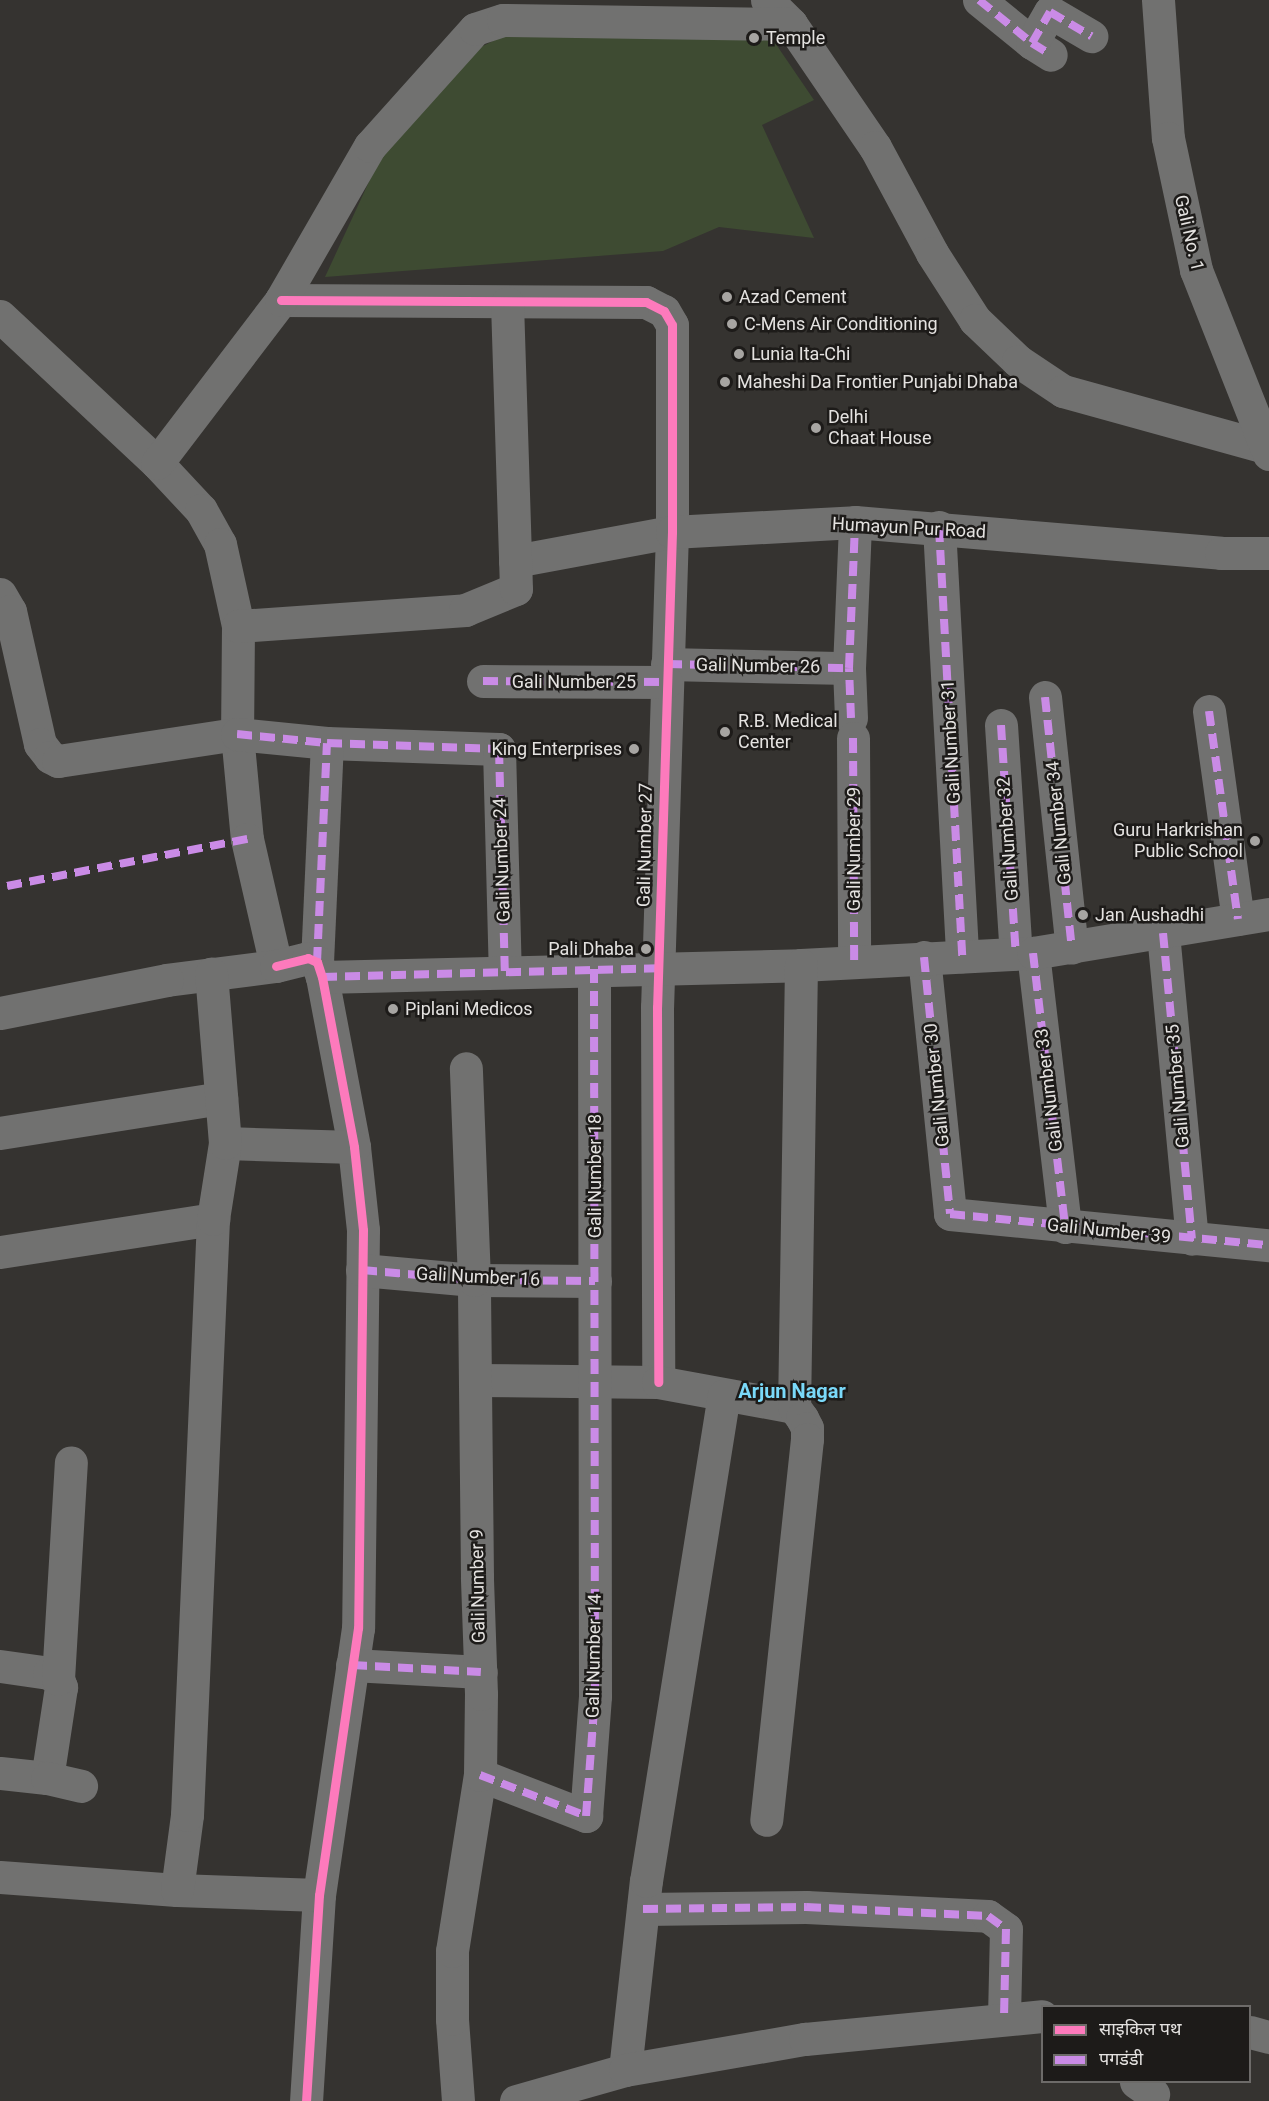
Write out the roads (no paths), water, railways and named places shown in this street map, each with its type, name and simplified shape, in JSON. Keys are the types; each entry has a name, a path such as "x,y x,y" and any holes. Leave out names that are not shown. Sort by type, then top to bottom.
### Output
{"street":[{"path":"767,0 791,24 875,147 932,253 975,320 1018,362 1063,391 1267,450"},
{"name":"Gali No. 1","path":"1158,0 1168,138 1196,270 1267,450"},
{"path":"987,3 1041,49 1050,12 1091,36"},
{"path":"158,463 281,300 370,146 475,29 503,20 791,24"},
{"path":"238,626 465,610 516,589 507,303 281,300"},
{"name":"Gali Number 27","path":"507,303 646,302 664,311 672,325 672,532 658,968 658,1382"},
{"path":"0,316 158,463 201,510 220,544 238,626 237,734 247,839 276,966"},
{"path":"849,668 855,522"},
{"name":"Humayun Pur Road","path":"515,561 672,532 855,522 1221,553 1269,553"},
{"name":"Gali Number 31","path":"939,528 962,956"},
{"path":"0,594 10,611 40,744 50,757 58,761 237,734 327,743 320,970 354,1147 363,1230 358,1628 319,1896 306,2101"},
{"name":"Gali Number 26","path":"667,673 849,668"},
{"name":"Gali Number 29","path":"849,668 852,728 854,960"},
{"name":"Gali Number 25","path":"483,681 667,673"},
{"name":"Gali Number 34","path":"1045,698 1072,948"},
{"path":"0,1013 211,974 276,966 308,958 320,970 505,972 801,965 854,960 1024,953 1072,948 1253,917 1209,711"},
{"name":"Gali Number 32","path":"1001,725 1024,953"},
{"name":"Gali Number 24","path":"327,743 499,749 505,972"},
{"name":"Gali Number 35","path":"1163,933 1192,1239"},
{"name":"Gali Number 33","path":"1024,953 1065,1227"},
{"name":"Gali Number 30","path":"924,957 950,1214"},
{"path":"766,1820 807,1439 807,1428 794,1407 801,965"},
{"name":"Gali Number 18","path":"594,969 595,1382"},
{"path":"177,1890 187,1815 213,1219 225,1143 211,974"},
{"name":"Gali Number 9","path":"458,2101 452,2019 452,1951 480,1775 481,1672 474,1280 466,1068"},
{"path":"0,1133 221,1098"},
{"path":"225,1143 354,1147"},
{"name":"Gali Number 39","path":"950,1214 1065,1227 1269,1245"},
{"path":"0,1252 213,1219"},
{"name":"Gali Number 16","path":"362,1270 474,1280 595,1281"},
{"path":"475,1380 658,1382 794,1407"},
{"name":"Gali Number 14","path":"480,1775 586,1816 595,1696 595,1382"},
{"path":"625,2070 643,1909 724,1395"},
{"path":"47,1778 61,1687 58,1679 71,1462"},
{"path":"352,1665 481,1672"},
{"path":"0,1666 50,1673 58,1679"},
{"path":"0,1773 47,1778 81,1786"},
{"path":"0,1877 177,1890 319,1896"},
{"path":"643,1909 806,1907 988,1916 1006,1929 1004,2019"},
{"path":"516,2101 625,2070 805,2039 1041,2016"},
{"path":"1251,2032 1269,2037"}],"place":[{"name":"Temple","path":"754,38"},
{"name":"Azad Cement","path":"727,297"},
{"name":"C-Mens Air Conditioning","path":"732,324"},
{"name":"Lunia Ita-Chi","path":"739,354"},
{"name":"Maheshi Da Frontier Punjabi Dhaba","path":"725,382"},
{"name":"Delhi Chaat House","path":"816,428"},
{"name":"R.B. Medical Center","path":"725,732"},
{"name":"King Enterprises","path":"634,749"},
{"name":"Guru Harkrishan Public School","path":"1255,841"},
{"name":"Jan Aushadhi","path":"1083,915"},
{"name":"Pali Dhaba","path":"646,949"},
{"name":"Piplani Medicos","path":"393,1009"}],"district":[{"name":"Arjun Nagar","path":"792,1391"}]}
